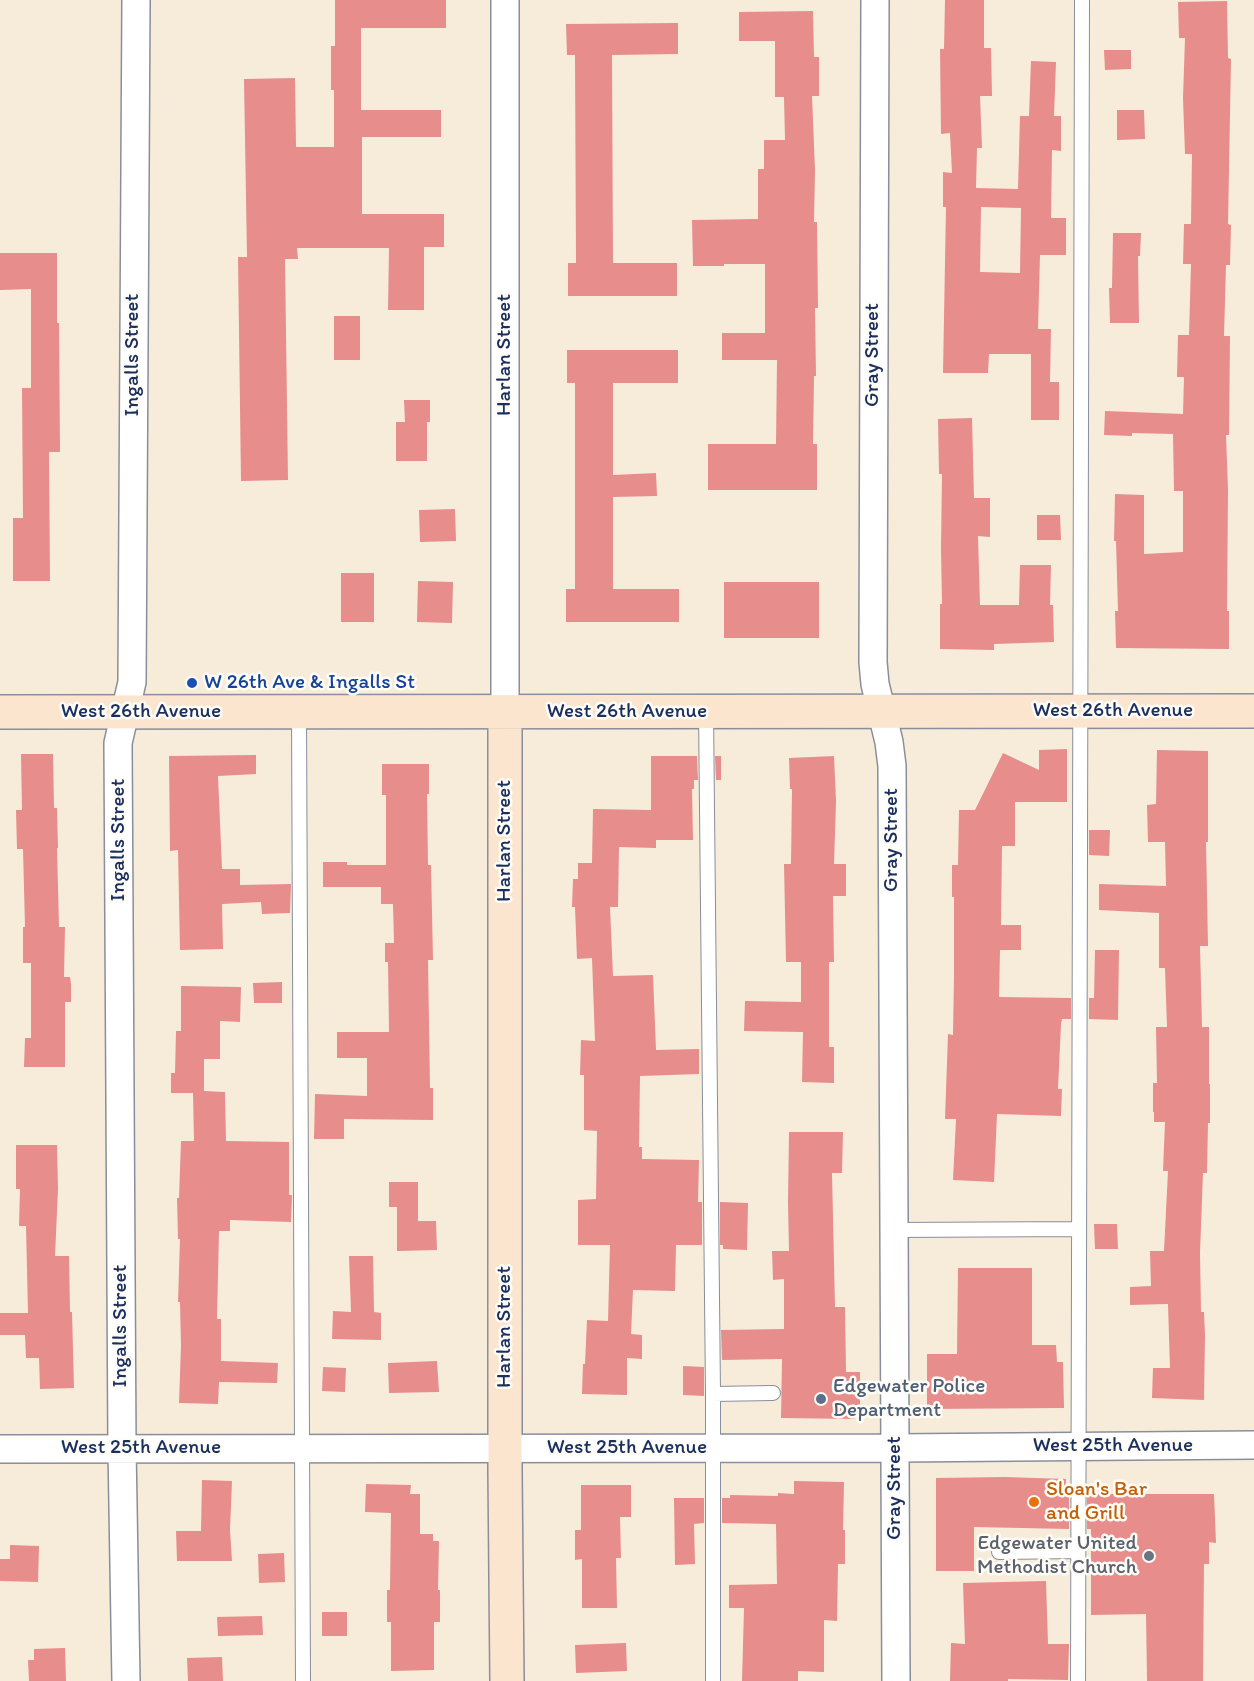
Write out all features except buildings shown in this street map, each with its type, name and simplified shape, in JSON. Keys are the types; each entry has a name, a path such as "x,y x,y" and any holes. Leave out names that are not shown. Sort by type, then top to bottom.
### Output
{"street":[{"name":"Ingalls Street","path":"126,1681 122,1448 118,743 132,682 136,0"},
{"name":"Harlan Street","path":"505,0 507,1681"},
{"name":"Gray Street","path":"875,0 873,662 875,684 892,766 896,1681"},
{"name":"West 26th Avenue","path":"0,712 1254,711"},
{"name":"West 25th Avenue","path":"0,1449 713,1449 1254,1445"}],"lane":[{"path":"1078,1681 1082,0"},
{"path":"706,711 714,1681"},
{"path":"299,712 303,1681"},
{"path":"894,1230 1078,1229"},
{"path":"713,1394 773,1393"},
{"path":"999,1552 1078,1551"}],"place":[{"name":"W 26th Ave & Ingalls St","path":"192,683"},
{"name":"Edgewater Police Department","path":"821,1399"},
{"name":"Sloan's Bar and Grill","path":"1034,1502"},
{"name":"Edgewater United Methodist Church","path":"1149,1556"}]}
